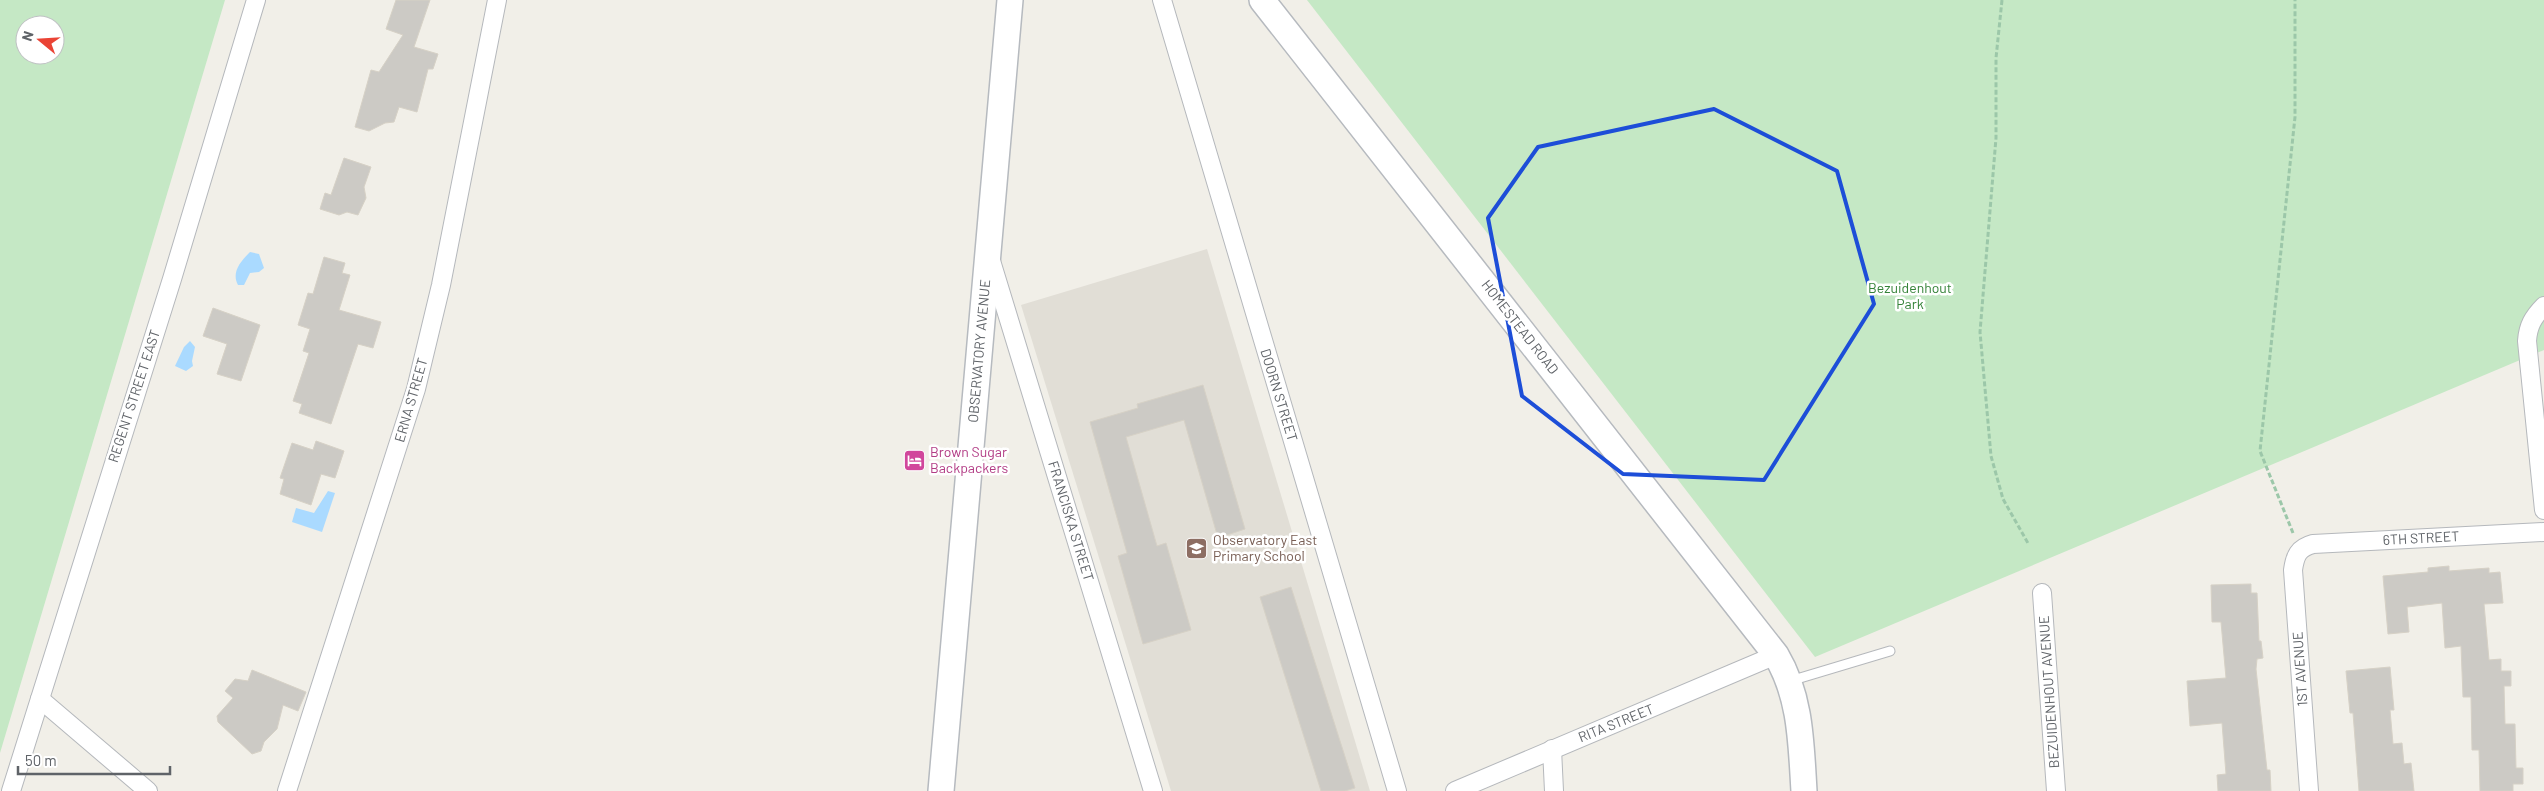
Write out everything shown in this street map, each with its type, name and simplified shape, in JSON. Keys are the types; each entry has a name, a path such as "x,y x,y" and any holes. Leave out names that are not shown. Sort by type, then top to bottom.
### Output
{"street":[{"name":"REGENT STREET EAST","path":"11,791 256,0"},
{"name":"ERNA STREET","path":"287,791 416,389 441,285 497,0"},
{"name":"OBSERVATORY AVENUE","path":"942,791 1010,0"},
{"name":"DOORN STREET","path":"1162,0 1397,791"},
{"name":"HOMESTEAD ROAD","path":"1262,0 1776,655 1790,681 1799,720 1804,791"},
{"name":"FRANCISKA STREET","path":"988,251 1153,791"},
{"path":"2544,306 2534,315 2528,328 2526,341 2534,396 2544,510"},
{"name":"6TH STREET","path":"2300,550 2313,544 2544,532"},
{"name":"1ST AVENUE","path":"2300,550 2296,555 2294,570 2309,791"},
{"name":"BEZUIDENHOUT AVENUE","path":"2042,593 2056,791"},
{"name":"RITA STREET","path":"1456,791 1776,655"},
{"path":"40,699 148,791"},
{"path":"1552,749 1554,791"}],"lane":[{"path":"1790,681 1890,652"}],"path":[{"path":"2002,0 1996,58 1996,138 1980,332 1991,456 2003,499 2029,545"},
{"path":"2295,0 2295,117 2260,451 2300,550"}],"highlighted area":[{"path":"1714,109 1837,171 1874,304 1764,480 1623,474 1522,396 1488,218 1538,147"}],"shaded area":[{"name":"Observatory East Primary School","path":"1207,249 1370,791 1171,791 1021,305"}],"green space":[{"path":"0,0 225,0 0,753"},
{"name":"Bezuidenhout Park","path":"1307,0 2544,0 2544,350 1815,657"}],"water":[{"path":"250,252 259,254 264,268 259,272 250,273 244,285 238,285 236,271 240,263"},
{"path":"190,341 195,347 192,361 193,366 186,371 175,366 184,347"},
{"path":"328,491 335,493 322,532 292,522 296,508 314,513"}],"building":[{"path":"396,0 430,0 414,47 438,54 433,69 428,69 417,112 399,107 394,122 385,123 369,131 355,127 371,70 379,72 403,35 386,29"},
{"path":"344,158 371,167 364,187 366,198 358,215 347,212 339,215 320,209 325,193 331,195"},
{"path":"324,257 345,263 342,273 350,275 339,310 381,322 373,348 358,344 331,424 299,413 302,404 293,401 309,353 303,351 310,329 298,325 308,293 313,294"},
{"path":"213,308 260,325 241,381 217,374 227,344 203,336"},
{"path":"1203,385 1245,529 1218,538 1184,420 1126,437 1157,546 1166,543 1191,630 1143,644 1118,556 1127,553 1090,422 1138,408 1137,404"},
{"path":"316,441 344,451 335,478 321,474 311,505 280,494 284,479 280,478 292,443 313,450"},
{"path":"2449,566 2449,571 2489,568 2489,573 2500,572 2503,603 2484,604 2489,660 2501,659 2501,671 2511,671 2511,686 2504,686 2505,724 2515,724 2516,768 2523,768 2523,784 2513,784 2513,791 2480,791 2479,750 2472,750 2471,697 2463,697 2461,646 2445,648 2442,603 2407,607 2409,632 2388,634 2383,576 2428,572 2428,568"},
{"path":"2251,584 2251,593 2257,593 2259,641 2261,641 2263,658 2257,659 2256,669 2267,770 2270,770 2271,791 2218,791 2217,775 2226,774 2222,723 2190,726 2187,681 2226,678 2221,622 2212,622 2211,585"},
{"path":"1291,587 1355,788 1345,791 1321,791 1260,597"},
{"path":"2390,667 2394,710 2390,710 2393,744 2402,743 2404,764 2411,763 2414,791 2359,791 2353,713 2350,713 2346,671"},
{"path":"252,670 306,692 298,711 283,705 277,729 264,742 261,751 252,754 218,722 217,716 233,698 225,691 235,679 248,681"}],"place":[{"name":"Brown Sugar Backpackers","path":"914,460"},
{"name":"Observatory East Primary School","path":"1197,548"}]}
